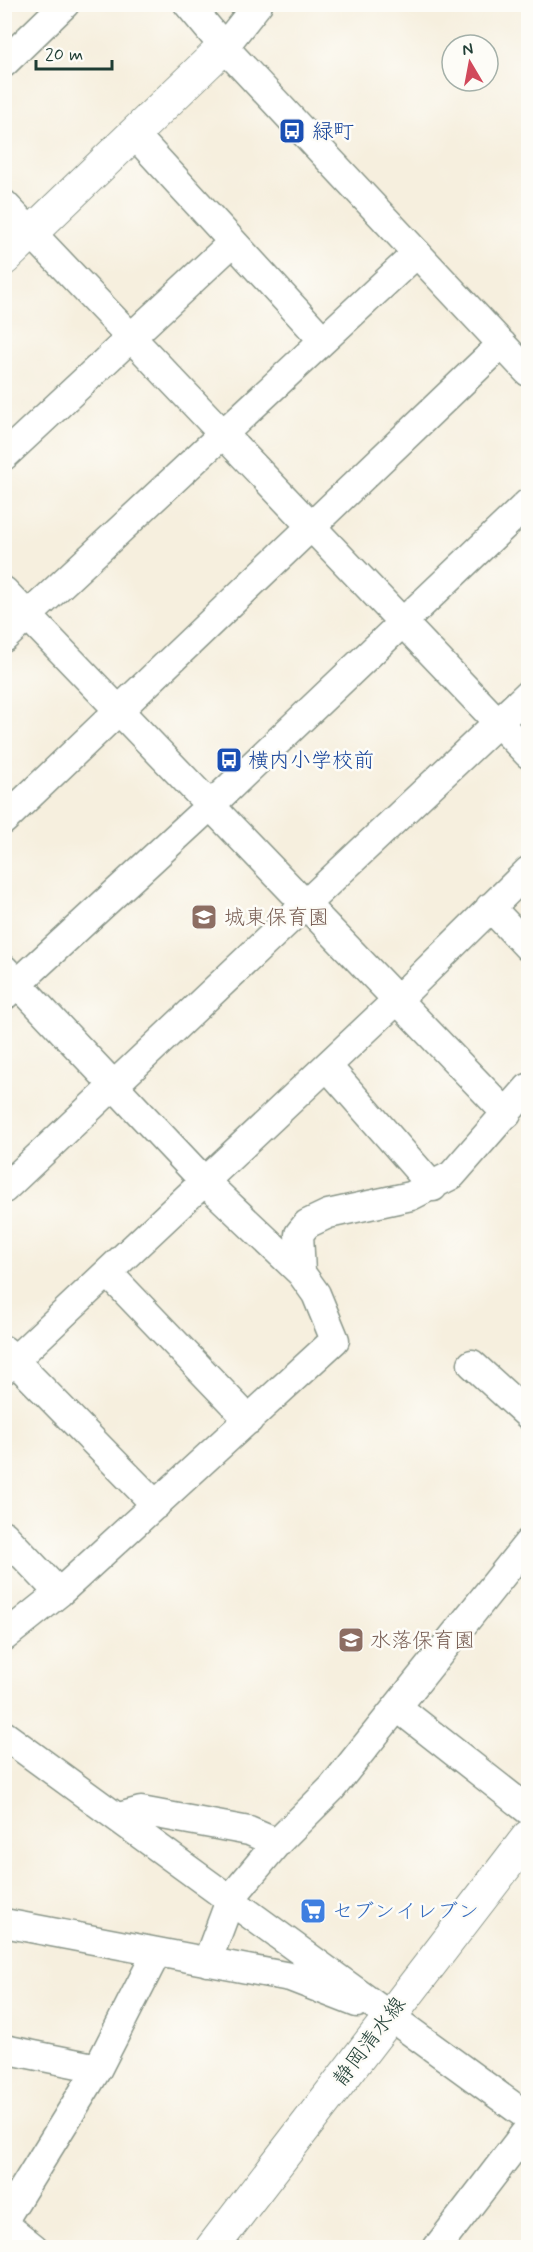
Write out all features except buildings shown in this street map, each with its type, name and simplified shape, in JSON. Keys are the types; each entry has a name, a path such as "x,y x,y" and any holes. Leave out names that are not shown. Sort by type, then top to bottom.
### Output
{"main road":[{"path":"4,259 224,47"},
{"name":"静岡清水線","path":"212,2247 528,1837"}],"street":[{"path":"4,63 65,4"},
{"path":"188,4 224,47 528,372"},
{"path":"224,47 258,4"},
{"path":"134,134 323,340"},
{"path":"4,204 528,754"},
{"path":"4,456 233,242"},
{"path":"4,638 417,253"},
{"path":"4,820 502,344"},
{"path":"4,1637 59,1593 335,1340 316,1294 301,1273 205,1182 114,1084 9,983 211,805 528,503"},
{"path":"4,591 507,1114"},
{"path":"4,1189 528,694"},
{"path":"156,1505 8,1360 108,1273 205,1182 528,872"},
{"path":"490,907 528,947"},
{"path":"327,1066 433,1187"},
{"path":"301,1273 299,1234 307,1224 328,1214 411,1196 433,1187 452,1175 528,1088"},
{"path":"108,1273 249,1420"},
{"path":"472,1364 528,1415"},
{"path":"4,1535 59,1593"},
{"path":"207,1962 231,1898 277,1843 332,1788 528,1543"},
{"path":"397,1707 528,1810"},
{"path":"4,1735 231,1898 528,2117"},
{"path":"119,1817 141,1811 249,1831 277,1843"},
{"path":"4,1923 290,1977 389,2015"},
{"path":"34,2247 4,2222 98,2068 157,1952"},
{"path":"4,2049 98,2068"},
{"path":"436,2247 528,2129"}],"place":[{"name":"緑町","path":"292,131"},
{"name":"横内小学校前","path":"229,760"},
{"name":"城東保育園","path":"204,917"},
{"name":"水落保育園","path":"351,1640"},
{"name":"セブンイレブン","path":"313,1911"}]}
